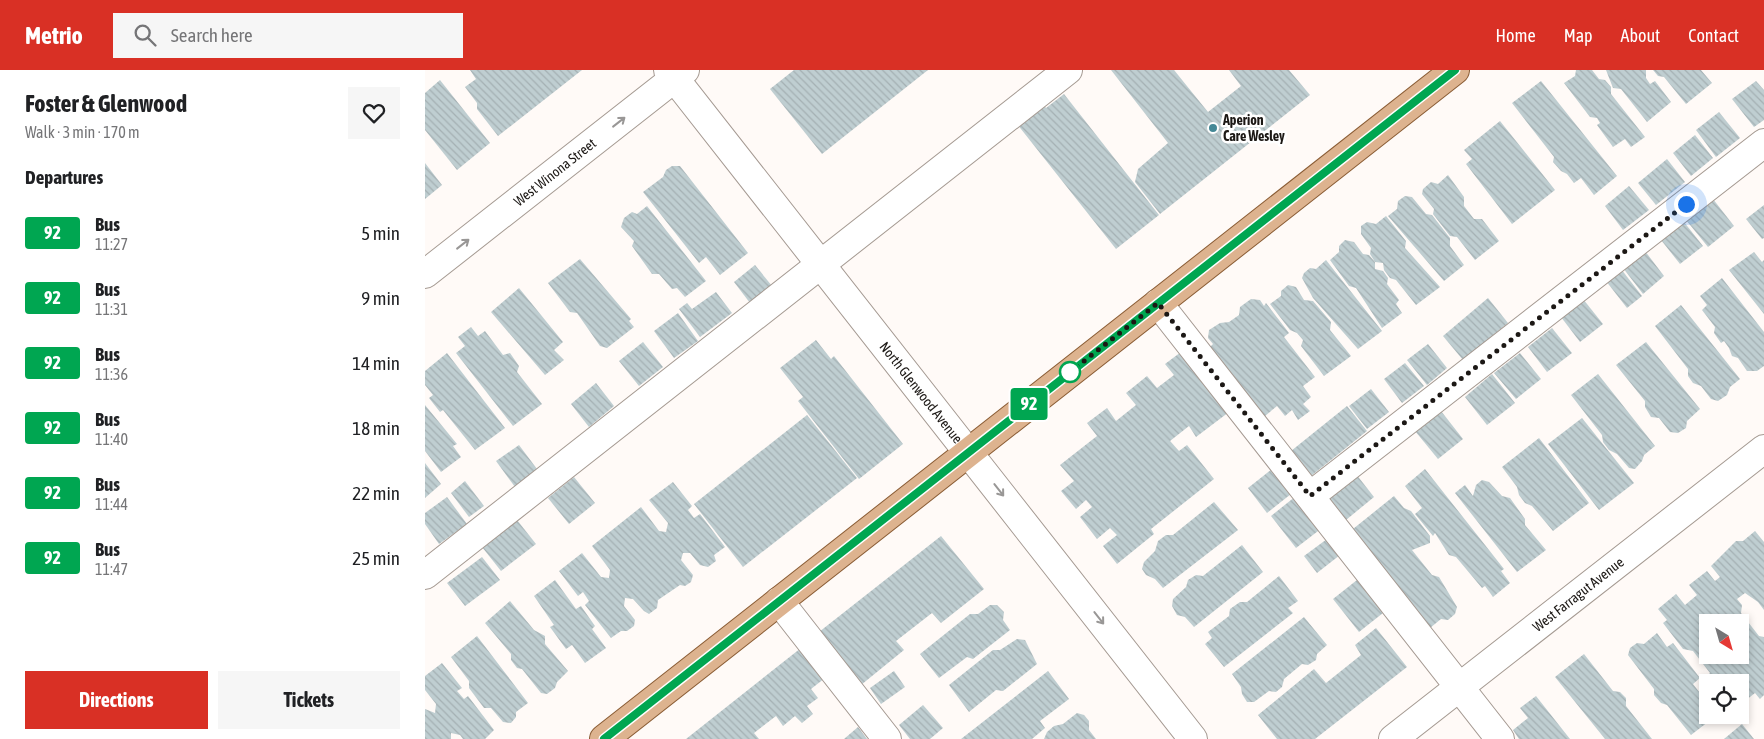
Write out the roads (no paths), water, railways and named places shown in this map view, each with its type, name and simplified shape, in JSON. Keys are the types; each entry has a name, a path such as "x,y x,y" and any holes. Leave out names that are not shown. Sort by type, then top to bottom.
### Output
{"main road":[{"path":"604,739 1455,70"}],"street":[{"path":"425,575 1068,70"},
{"name":"North Glenwood Avenue","path":"676,73 820,264 1193,739"},
{"name":"West Winona Street","path":"425,274 676,73"},
{"path":"1310,496 1764,143"},
{"path":"1158,303 1500,739"},
{"name":"West Farragut Avenue","path":"1393,739 1764,449"},
{"path":"779,601 887,739"}],"place":[{"name":"Aperion Care Wesley","path":"1213,128"}]}
